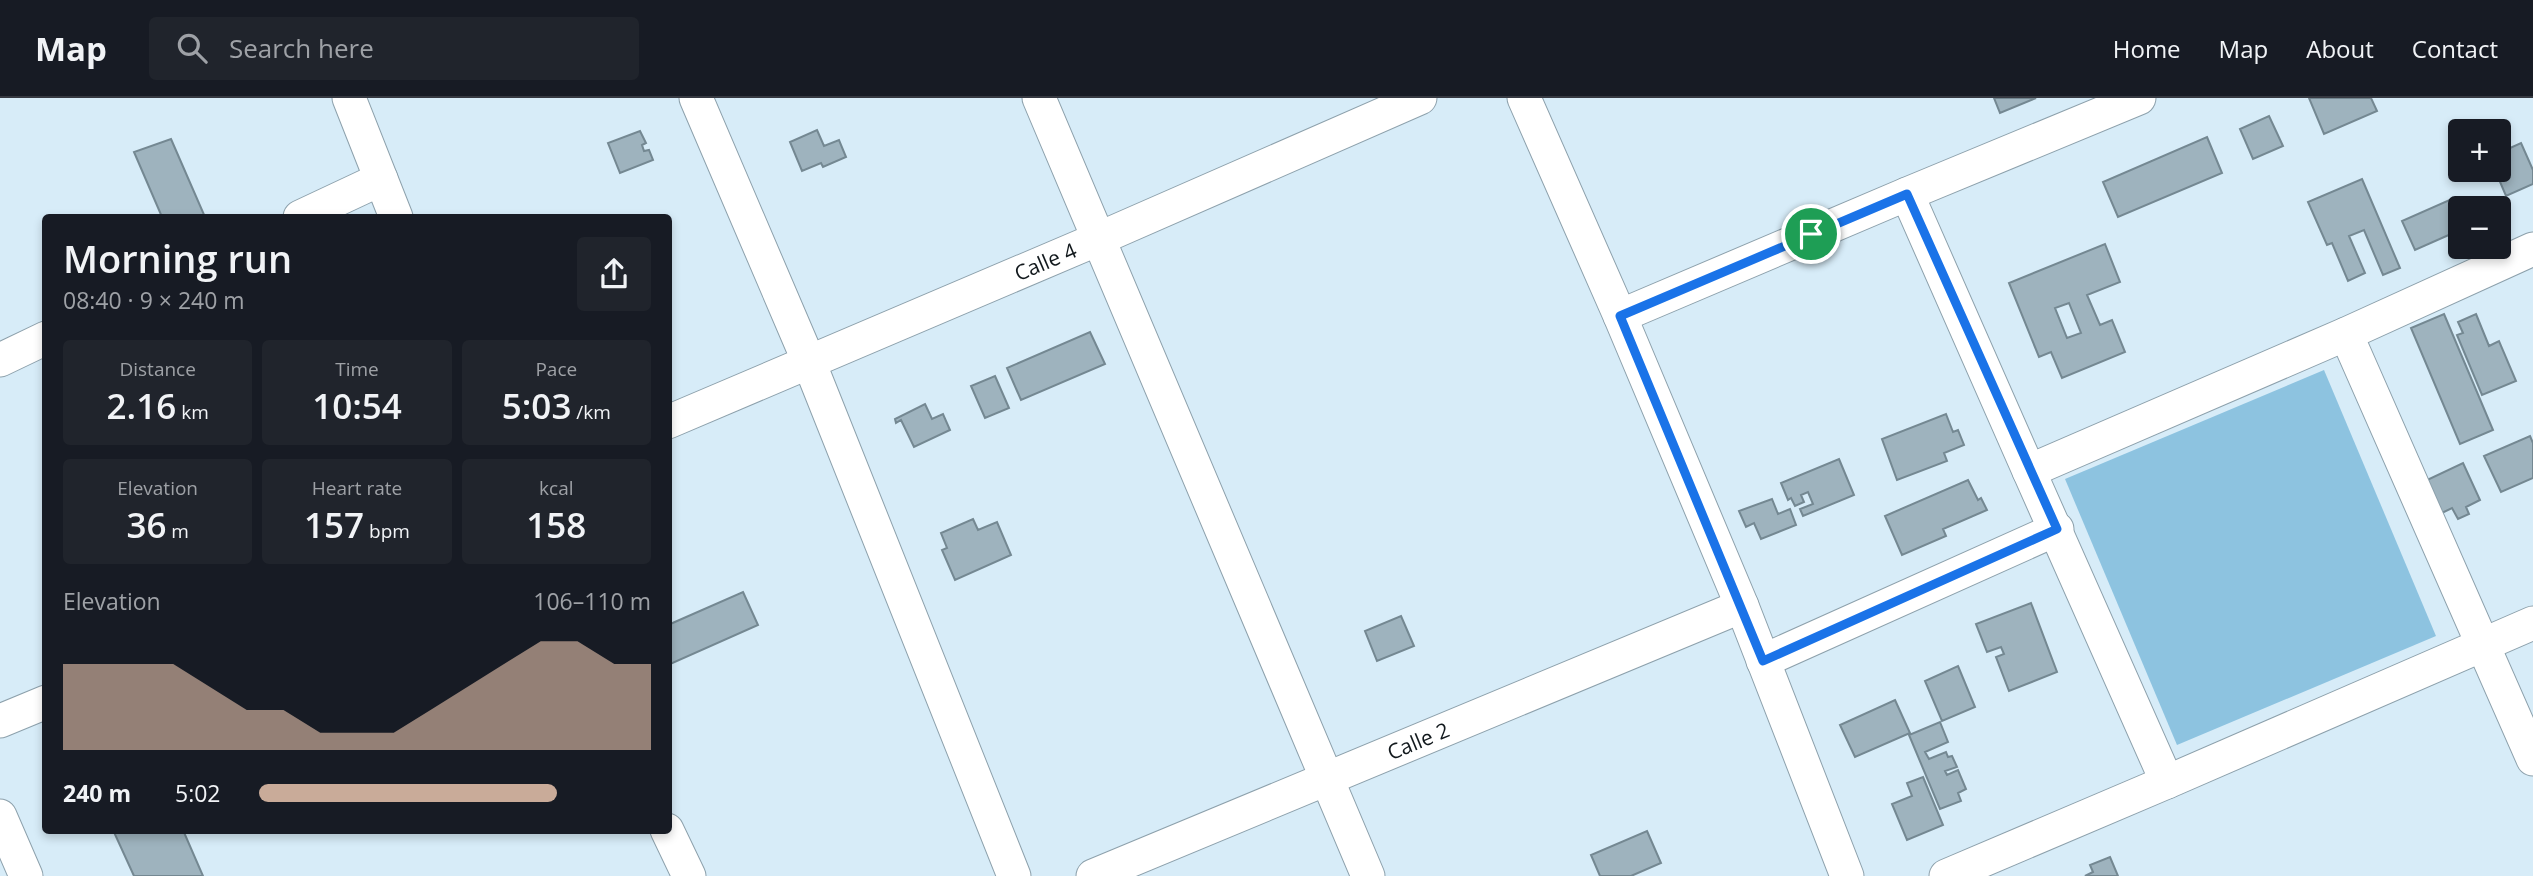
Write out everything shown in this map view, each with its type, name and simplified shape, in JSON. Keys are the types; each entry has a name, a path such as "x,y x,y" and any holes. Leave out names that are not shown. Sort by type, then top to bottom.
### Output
{"street":[{"path":"349,98 396,214"},
{"path":"696,98 809,362 1014,876"},
{"path":"1040,98 1368,876"},
{"name":"Calle 4","path":"672,420 1420,98"},
{"path":"1524,98 1620,316 1742,606 1847,876"},
{"path":"1620,316 2139,98"},
{"path":"306,214 381,179"},
{"path":"1907,194 2167,782"},
{"path":"2029,471 2346,334 2533,249"},
{"path":"2346,334 2533,759"},
{"path":"0,360 42,340"},
{"path":"1763,661 2057,529"},
{"name":"Calle 2","path":"1093,876 1742,606"},
{"path":"1946,876 2533,623"},
{"path":"0,721 42,704"},
{"path":"0,816 26,876"},
{"path":"669,834 689,876"}],"shaded area":[{"path":"2324,370 2436,636 2177,745 2065,479"}],"building":[{"path":"1994,98 2036,98 2000,113"},
{"path":"2309,98 2371,98 2377,111 2324,134"},
{"path":"2269,116 2283,146 2253,159 2240,129"},
{"path":"817,130 824,146 839,140 846,157 823,167 821,163 802,171 790,142"},
{"path":"640,131 646,143 642,145 644,151 649,150 653,160 620,173 608,143"},
{"path":"2207,137 2222,173 2118,217 2103,182"},
{"path":"171,139 204,214 161,214 134,152"},
{"path":"2521,143 2533,170 2533,184 2506,196 2500,182 2511,182 2511,148"},
{"path":"2362,179 2400,268 2383,275 2364,230 2349,236 2365,273 2348,281 2332,243 2327,245 2308,202"},
{"path":"2448,201 2448,235 2415,250 2402,221"},
{"path":"2105,244 2120,282 2087,295 2100,325 2112,320 2125,352 2062,378 2051,352 2039,357 2009,283","holes":["2069,303 2081,333 2067,338 2055,308"]},
{"path":"2444,314 2493,430 2460,444 2411,328"},
{"path":"2476,314 2489,346 2499,341 2516,381 2482,395 2457,335 2463,333 2458,322"},
{"path":"1090,332 1105,364 1021,400 1007,368"},
{"path":"995,376 1009,408 985,418 971,386"},
{"path":"925,404 932,419 943,414 950,430 914,447 901,420 896,423 895,419"},
{"path":"1946,414 1953,432 1958,430 1964,445 1944,453 1947,461 1897,480 1882,439"},
{"path":"2530,436 2533,443 2533,478 2501,492 2484,456"},
{"path":"1839,459 1854,495 1803,516 1800,509 1813,504 1808,492 1801,495 1804,502 1795,506 1791,498 1788,500 1781,483"},
{"path":"2463,463 2480,500 2466,507 2469,514 2458,519 2452,508 2440,514 2425,481"},
{"path":"1968,480 1978,500 1981,498 1987,510 1943,529 1946,536 1902,555 1885,516"},
{"path":"1772,499 1778,514 1790,509 1796,525 1761,539 1754,523 1746,527 1739,511"},
{"path":"973,519 978,530 997,522 1011,555 955,580 942,550 947,548 941,533"},
{"path":"743,592 758,625 672,663 672,623"},
{"path":"2031,603 2057,672 2009,691 1996,657 2004,654 2001,647 1987,652 1976,624"},
{"path":"1401,616 1414,646 1377,661 1365,631"},
{"path":"1958,666 1975,707 1942,721 1925,681"},
{"path":"1895,700 1910,733 1855,757 1840,725"},
{"path":"1940,722 1948,742 1925,752 1929,759 1946,752 1948,757 1952,756 1957,767 1945,771 1947,775 1958,770 1966,789 1958,793 1961,801 1940,809 1909,735"},
{"path":"1923,777 1943,825 1907,840 1892,804 1912,796 1907,783"},
{"path":"1647,831 1661,863 1631,876 1600,876 1591,855"},
{"path":"115,834 185,834 203,876 134,876"},
{"path":"2110,857 2118,876 2085,876 2093,872 2090,865"}],"route":[{"path":"1907,194 2057,529 1763,661 1620,316 1811,234 1907,194"}]}
